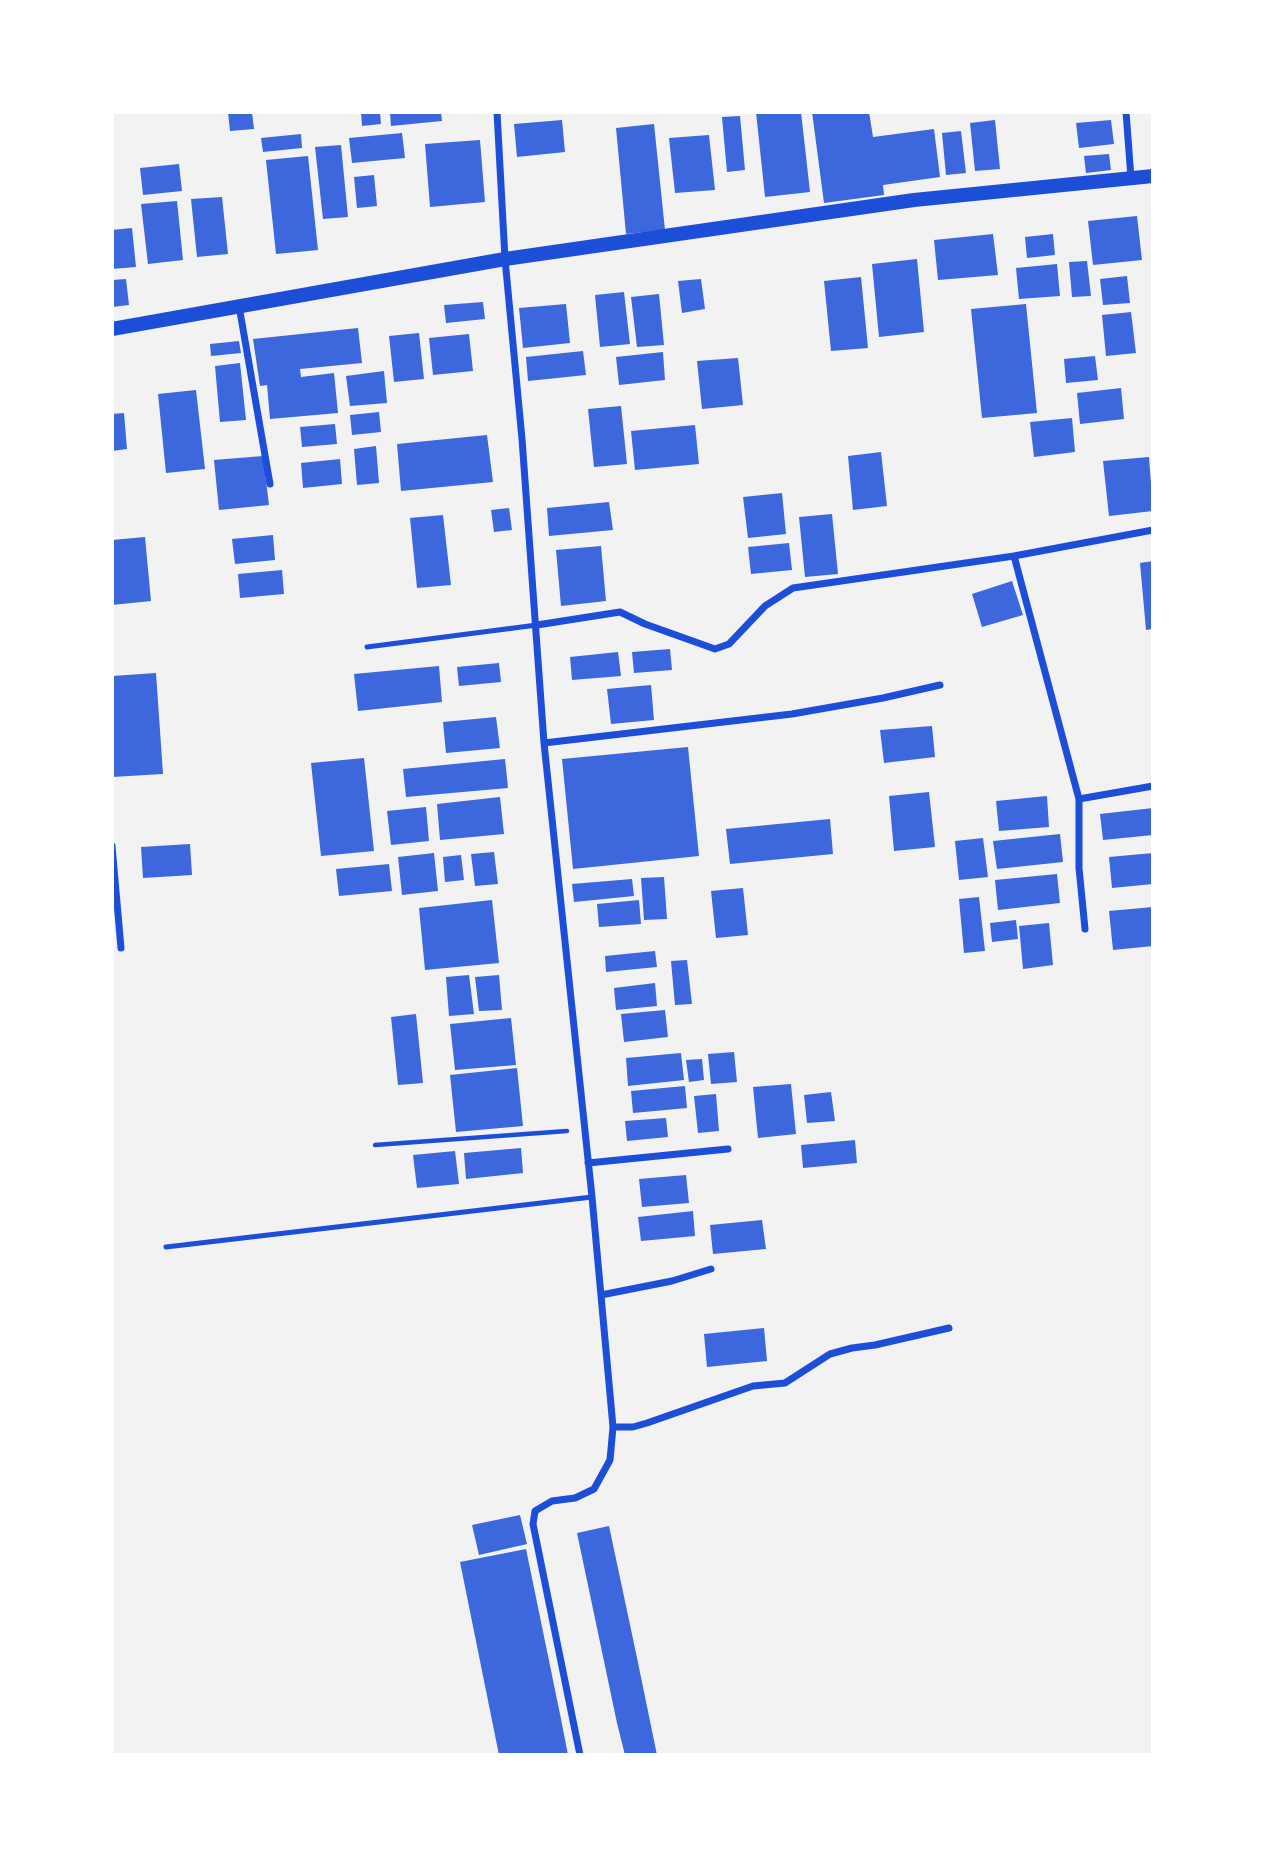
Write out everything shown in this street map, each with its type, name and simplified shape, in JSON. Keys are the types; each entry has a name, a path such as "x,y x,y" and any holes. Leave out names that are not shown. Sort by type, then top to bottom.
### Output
{"main road":[{"path":"112,328 505,259 914,200 1153,176"}],"street":[{"path":"497,112 505,259 537,625 544,743 592,1197 613,1427 610,1460 594,1489 575,1498 552,1501 535,1511 533,1524 580,1755"},
{"path":"1126,112 1131,179"},
{"path":"238,305 270,484"},
{"path":"537,625 620,612 645,624 715,649 729,644 765,606 793,588 1014,556 1153,530"},
{"path":"1014,556 1079,799 1079,868 1084,929"},
{"path":"544,743 792,714 940,685"},
{"path":"1079,799 1153,786"},
{"path":"112,846 121,948"},
{"path":"588,1163 728,1149"},
{"path":"601,1294 671,1282 711,1269"},
{"path":"613,1427 634,1427 753,1386 770,1387 785,1383 830,1354 949,1328"}],"lane":[{"path":"367,648 537,625"},
{"path":"166,1247 592,1197"}],"path":[{"path":"375,1145 585,1129"}],"building":[{"path":"228,112 252,112 254,129 230,131"},
{"path":"361,112 380,112 381,124 362,126"},
{"path":"390,112 441,112 442,121 391,126"},
{"path":"756,112 801,112 810,192 765,197"},
{"path":"812,112 869,112 873,137 934,129 940,177 883,185 884,195 824,203"},
{"path":"740,116 745,170 727,172 722,117"},
{"path":"562,120 565,152 517,157 514,124"},
{"path":"995,120 1000,169 975,171 970,123"},
{"path":"1111,120 1114,144 1079,148 1076,123"},
{"path":"654,124 665,230 626,234 616,128"},
{"path":"961,131 966,173 946,175 942,133"},
{"path":"402,133 405,158 352,163 349,138"},
{"path":"301,134 302,148 263,152 261,138"},
{"path":"709,135 715,190 675,193 669,138"},
{"path":"480,140 485,202 430,207 425,144"},
{"path":"341,145 348,217 323,219 315,147"},
{"path":"1109,154 1111,170 1086,173 1084,156"},
{"path":"308,156 318,250 276,254 266,160"},
{"path":"179,164 182,191 143,195 140,168"},
{"path":"374,175 377,206 357,208 354,177"},
{"path":"222,197 228,254 197,257 191,199"},
{"path":"177,201 183,260 148,264 141,204"},
{"path":"1137,216 1142,260 1093,265 1088,221"},
{"path":"132,228 136,267 112,269 112,230"},
{"path":"993,234 998,275 938,280 934,240"},
{"path":"1053,234 1055,255 1027,258 1025,237"},
{"path":"917,259 924,332 879,337 872,264"},
{"path":"1087,261 1091,296 1072,297 1069,262"},
{"path":"1057,264 1060,296 1019,299 1016,268"},
{"path":"1127,276 1130,303 1103,305 1100,279"},
{"path":"861,277 868,348 831,351 824,281"},
{"path":"126,279 129,305 112,307 112,280"},
{"path":"701,279 705,309 682,313 678,281"},
{"path":"624,292 630,344 600,347 595,295"},
{"path":"659,294 664,345 637,347 631,297"},
{"path":"483,302 485,319 446,323 444,305"},
{"path":"566,304 570,343 523,348 519,308"},
{"path":"1026,304 1037,413 982,418 971,309"},
{"path":"1131,312 1136,353 1106,356 1102,315"},
{"path":"358,328 362,363 300,369 301,377 334,373 338,413 270,419 267,385 260,386 253,339"},
{"path":"419,333 424,379 394,382 389,336"},
{"path":"469,334 473,371 433,375 429,338"},
{"path":"239,341 241,353 211,356 210,344"},
{"path":"583,351 586,375 528,381 526,357"},
{"path":"663,352 665,380 619,385 616,357"},
{"path":"1095,356 1098,380 1066,383 1064,359"},
{"path":"738,358 743,405 702,409 697,361"},
{"path":"240,363 246,420 220,422 215,366"},
{"path":"384,371 387,403 350,406 346,376"},
{"path":"1121,388 1124,419 1080,424 1077,393"},
{"path":"196,390 205,469 166,473 158,394"},
{"path":"621,406 627,464 594,467 588,409"},
{"path":"379,412 381,432 352,435 350,415"},
{"path":"124,413 127,449 112,451 112,414"},
{"path":"1072,418 1075,452 1034,457 1030,422"},
{"path":"335,424 337,444 302,447 300,427"},
{"path":"695,425 699,464 635,470 631,431"},
{"path":"487,435 493,482 401,491 397,444"},
{"path":"376,446 379,483 357,485 354,449"},
{"path":"881,452 887,506 853,510 848,456"},
{"path":"263,456 269,505 219,510 214,460"},
{"path":"1149,457 1153,511 1109,516 1103,461"},
{"path":"340,459 342,484 303,488 301,463"},
{"path":"782,493 786,534 748,538 743,497"},
{"path":"609,502 613,530 549,536 547,508"},
{"path":"509,508 512,530 494,532 491,510"},
{"path":"832,514 838,574 805,577 799,517"},
{"path":"443,515 451,585 417,588 410,518"},
{"path":"273,535 275,560 235,564 232,539"},
{"path":"145,537 151,601 112,605 112,540"},
{"path":"789,543 792,570 751,574 748,547"},
{"path":"601,546 606,601 561,606 556,550"},
{"path":"1153,561 1153,629 1146,630 1140,563"},
{"path":"282,570 284,594 240,598 238,574"},
{"path":"1012,581 1023,615 982,627 972,594"},
{"path":"670,649 672,670 634,673 632,652"},
{"path":"618,652 621,676 572,680 570,657"},
{"path":"499,663 501,682 459,686 457,667"},
{"path":"439,666 442,702 358,711 354,674"},
{"path":"156,673 163,774 112,777 112,676"},
{"path":"651,685 654,720 611,724 607,689"},
{"path":"496,717 500,748 446,753 443,722"},
{"path":"932,726 935,757 884,763 880,730"},
{"path":"688,747 699,856 573,869 562,759"},
{"path":"364,758 374,851 321,856 311,763"},
{"path":"505,759 508,788 406,797 403,769"},
{"path":"929,792 935,847 894,851 889,796"},
{"path":"1047,796 1049,827 999,831 996,801"},
{"path":"500,797 504,834 440,840 437,804"},
{"path":"426,807 429,841 391,845 387,811"},
{"path":"1153,808 1153,835 1103,840 1100,814"},
{"path":"830,819 833,854 730,864 726,829"},
{"path":"1060,834 1063,862 997,869 993,841"},
{"path":"983,838 988,877 959,880 955,841"},
{"path":"190,844 192,875 143,878 141,847"},
{"path":"494,852 498,884 475,886 471,854"},
{"path":"434,853 438,891 402,895 398,857"},
{"path":"1153,853 1153,884 1112,888 1109,857"},
{"path":"461,855 464,880 445,882 443,857"},
{"path":"389,864 392,891 339,896 336,869"},
{"path":"1057,874 1060,903 998,910 995,880"},
{"path":"664,877 667,919 644,920 641,878"},
{"path":"632,879 634,896 574,902 572,884"},
{"path":"743,888 748,935 716,938 711,891"},
{"path":"979,897 985,951 964,953 959,899"},
{"path":"492,900 499,963 425,970 419,908"},
{"path":"639,900 641,924 599,927 597,904"},
{"path":"1153,907 1153,946 1113,950 1109,911"},
{"path":"1016,920 1018,939 992,942 990,923"},
{"path":"1049,923 1053,965 1023,969 1019,926"},
{"path":"655,951 657,967 606,972 605,956"},
{"path":"687,960 692,1004 675,1005 671,961"},
{"path":"469,975 474,1014 449,1016 446,977"},
{"path":"499,975 502,1010 479,1011 475,977"},
{"path":"655,983 657,1006 616,1010 614,988"},
{"path":"665,1010 668,1037 624,1042 621,1014"},
{"path":"416,1014 423,1083 398,1085 391,1017"},
{"path":"511,1018 516,1065 455,1070 450,1024"},
{"path":"734,1052 737,1082 711,1084 708,1054"},
{"path":"681,1053 684,1080 628,1086 626,1058"},
{"path":"702,1059 704,1080 689,1082 686,1060"},
{"path":"517,1068 523,1126 456,1132 450,1075"},
{"path":"791,1084 796,1134 758,1138 753,1087"},
{"path":"685,1086 687,1108 633,1113 631,1091"},
{"path":"831,1092 835,1121 807,1123 804,1095"},
{"path":"716,1094 719,1131 698,1133 694,1096"},
{"path":"666,1118 668,1137 627,1141 625,1121"},
{"path":"855,1140 857,1163 803,1168 801,1145"},
{"path":"521,1148 523,1173 466,1179 464,1153"},
{"path":"455,1151 459,1184 417,1188 413,1155"},
{"path":"686,1175 689,1203 642,1207 639,1179"},
{"path":"693,1211 695,1236 641,1241 638,1217"},
{"path":"762,1220 766,1249 713,1254 710,1225"},
{"path":"764,1328 767,1361 707,1367 704,1334"},
{"path":"520,1515 527,1544 479,1555 472,1525"},
{"path":"609,1526 657,1755 625,1755 577,1533"},
{"path":"526,1549 568,1755 499,1755 460,1562"}]}
